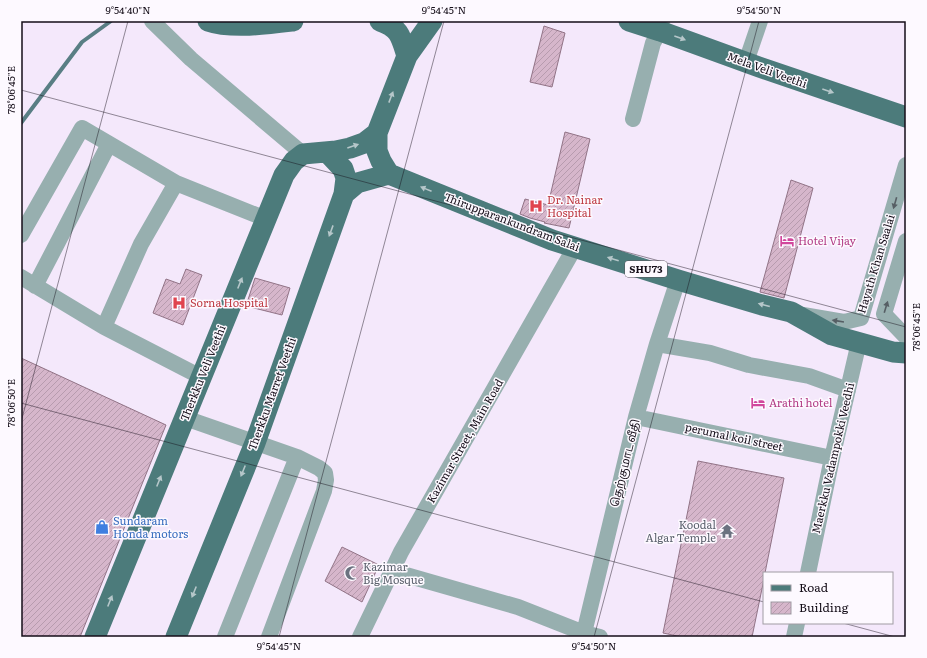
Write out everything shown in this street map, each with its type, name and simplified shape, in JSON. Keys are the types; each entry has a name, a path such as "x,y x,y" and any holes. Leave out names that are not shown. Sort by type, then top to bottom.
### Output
{"main road":[{"path":"208,21 230,25 272,24 293,21"},
{"path":"380,21 394,28 402,37 407,56"},
{"path":"344,194 356,183 388,174 377,151 377,133 407,56 432,21"},
{"name":"Mela Veli Veethi","path":"629,21 661,26 746,62 879,109 906,117"},
{"path":"303,154 350,148 364,143 377,133"},
{"path":"327,152 342,169 346,178 344,194"},
{"name":"Therkku Veli Veethi","path":"95,637 284,175 294,161 303,154"},
{"name":"Thirupparankundram Salai","path":"388,174 552,240 678,280 791,312 832,334 893,352 906,353"},
{"name":"Therkku Marret Veethi","path":"176,637 255,443 344,194"}],"street":[{"path":"152,21 191,59 303,154"},
{"path":"746,62 760,21"},
{"path":"632,119 653,43 661,26"},
{"path":"21,235 82,128 176,183 266,219"},
{"path":"35,286 109,144"},
{"name":"Hayath Khan Saalai","path":"791,312 844,322 862,318 906,165"},
{"path":"104,327 141,244 176,183"},
{"name":"Hayath Khan Saalai","path":"906,241 884,314 906,337"},
{"name":"Kazimar Street, Main Road","path":"363,636 401,552 574,247"},
{"path":"21,277 104,327 201,378"},
{"name":"தெற்குமாட வீதி","path":"584,633 636,417 657,344 678,280"},
{"name":"Maerkku Vadampokki Veedhi","path":"808,572 832,458 859,342"},
{"path":"657,344 710,353 749,365 809,376 848,390"},
{"name":"perumal koil street","path":"636,417 832,458"},
{"path":"185,418 297,458 319,468 325,473 326,480 324,491 269,637"},
{"path":"225,637 297,458"},
{"path":"392,570 479,597 518,607 584,633 600,637"},
{"path":"794,637 797,624"}],"building":[{"path":"544,26 565,33 552,87 530,82"},
{"path":"565,132 590,139 569,228 544,223 545,222 520,214 525,199 548,205"},
{"name":"Hotel Vijay","path":"791,180 813,188 784,298 760,292"},
{"path":"186,269 202,275 183,325 153,313 166,279 180,284"},
{"path":"255,278 290,288 282,315 246,306"},
{"path":"21,358 166,425 80,637 21,637"},
{"name":"Koodal Algar Temple","path":"698,461 784,478 765,572 763,572 763,584 752,637 682,637 663,633"},
{"name":"Kazimar Big Mosque","path":"342,547 379,565 362,602 325,581"}],"waterway":[{"path":"21,123 82,42 111,21"}],"place":[{"name":"Dr. Nainar Hospital","path":"536,206"},
{"name":"Hotel Vijay","path":"787,241"},
{"name":"Sorna Hospital","path":"179,303"},
{"name":"Arathi hotel","path":"758,403"},
{"name":"Sundaram Honda motors","path":"102,527"},
{"name":"Koodal Algar Temple","path":"727,531"},
{"name":"Kazimar Big Mosque","path":"352,573"}]}
